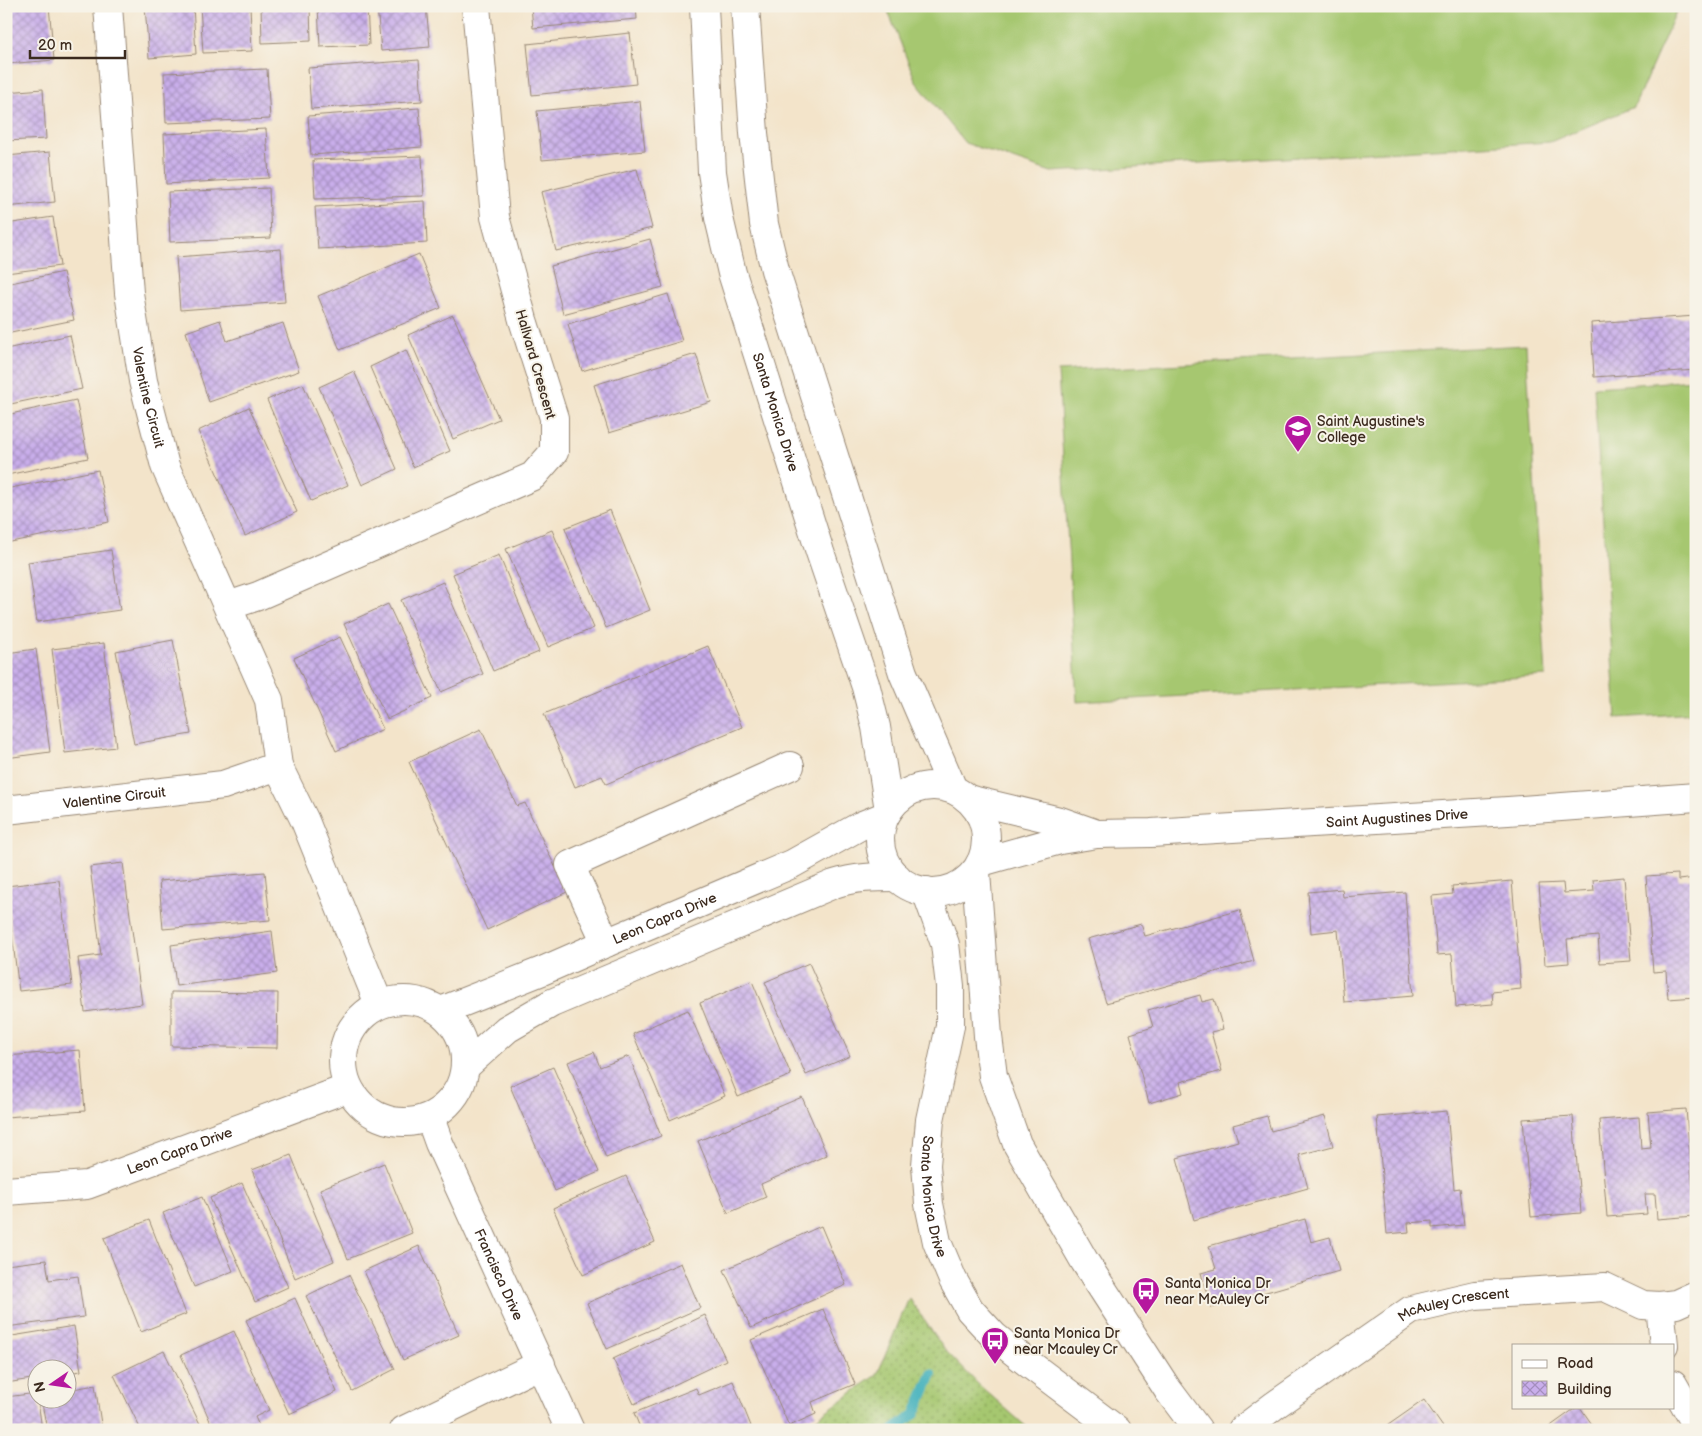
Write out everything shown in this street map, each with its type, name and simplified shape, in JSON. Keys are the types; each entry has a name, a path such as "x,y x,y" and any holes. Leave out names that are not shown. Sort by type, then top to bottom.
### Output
{"street":[{"name":"Valentine Circuit","path":"108,6 129,293 143,381 165,466 270,700 278,766 304,821 379,1004"},
{"name":"Hallvard Crescent","path":"228,606 258,596 533,476 554,452 554,418 523,320 495,217 476,6"},
{"name":"Santa Monica Drive","path":"704,6 712,172 732,273 820,552 866,687 876,727 887,813"},
{"path":"745,6 754,133 764,224 775,270 903,673 960,794 979,813 985,829 986,843 978,867 988,1036 993,1076 1017,1144 1085,1262 1168,1390 1198,1430"},
{"name":"Valentine Circuit","path":"6,810 223,785 278,766"},
{"path":"606,942 570,865 790,766"},
{"path":"960,794 935,785 917,788 900,797 887,813 881,832 881,849 887,864 897,877 910,886 926,891 943,891 958,885 978,867"},
{"name":"Saint Augustines Drive","path":"960,794 1060,821 1098,834"},
{"name":"Saint Augustines Drive","path":"978,867 1060,840 1098,834 1696,797"},
{"name":"Leon Capra Drive","path":"441,1011 542,971 792,864 887,813"},
{"path":"466,1066 461,1035 441,1011 411,999 379,1004 359,1019 346,1039 342,1064 348,1088 369,1112 399,1123 430,1118 455,1097 466,1066 507,1029 552,1003 834,884 860,877 897,877"},
{"name":"Santa Monica Drive","path":"926,891 945,944 950,986 950,1026 930,1120 926,1165 929,1204 937,1242 953,1280 970,1310 994,1336 1117,1430"},
{"name":"Leon Capra Drive","path":"6,1191 87,1185 348,1088"},
{"name":"Francisca Drive","path":"430,1118 439,1143 570,1430"},
{"name":"McAuley Crescent","path":"1242,1430 1274,1404 1412,1310 1475,1295 1605,1288 1643,1305 1660,1306 1676,1304 1696,1295"},
{"path":"1660,1306 1664,1344"},
{"path":"404,1430 541,1364"},
{"path":"1674,1386 1696,1424"}],"green space":[{"path":"886,6 1676,6 1676,12 1634,107 1550,142 1051,172 965,143 916,82"},
{"path":"1526,345 1546,676 1077,702 1058,371"},
{"path":"1696,380 1696,713 1616,718 1594,387"},
{"path":"909,1298 944,1349 978,1384 1030,1430 800,1430 877,1375"}],"building":[{"path":"6,6 49,6 54,60 6,64"},
{"path":"145,6 193,6 196,54 149,58"},
{"path":"200,6 250,6 252,51 203,53"},
{"path":"261,6 310,6 311,41 262,43"},
{"path":"318,6 367,6 369,45 320,47"},
{"path":"377,6 426,6 430,47 381,51"},
{"path":"531,6 636,6 637,19 533,28"},
{"path":"630,33 636,84 532,95 527,44"},
{"path":"419,60 422,101 311,109 308,68"},
{"path":"267,69 270,119 166,123 164,73"},
{"path":"43,89 46,139 6,141 6,92"},
{"path":"640,101 645,151 542,160 537,111"},
{"path":"419,108 422,147 311,155 308,116"},
{"path":"266,129 269,178 166,184 164,134"},
{"path":"50,152 55,202 6,207 6,156"},
{"path":"422,156 424,196 315,199 313,160"},
{"path":"637,169 652,228 556,251 541,192"},
{"path":"269,188 271,238 170,242 168,192"},
{"path":"425,201 427,243 318,249 315,207"},
{"path":"53,217 60,266 6,273 6,224"},
{"path":"650,239 663,287 563,314 551,266"},
{"path":"281,249 285,302 180,310 176,257"},
{"path":"419,254 441,308 340,350 318,296"},
{"path":"63,272 74,320 6,334 6,284"},
{"path":"668,294 682,341 582,371 568,324"},
{"path":"453,315 499,419 453,439 408,335"},
{"path":"1696,316 1696,370 1594,377 1591,323"},
{"path":"220,320 227,341 283,323 299,371 209,402 186,332"},
{"path":"70,335 82,389 6,405 6,349"},
{"path":"406,350 450,451 413,467 370,367"},
{"path":"696,354 711,402 609,433 594,385"},
{"path":"354,371 397,469 362,485 319,387"},
{"path":"303,384 348,485 311,501 267,400"},
{"path":"76,400 88,458 7,475 6,415"},
{"path":"249,407 297,512 245,536 198,431"},
{"path":"98,470 109,522 6,543 6,489"},
{"path":"610,510 650,610 606,628 565,528"},
{"path":"552,530 594,628 548,647 506,549"},
{"path":"111,550 120,610 37,622 28,562"},
{"path":"499,555 539,652 493,671 453,574"},
{"path":"443,582 483,674 441,692 401,600"},
{"path":"388,604 432,698 387,719 344,624"},
{"path":"340,637 383,729 336,751 294,658"},
{"path":"173,640 191,734 134,744 116,651"},
{"path":"104,643 116,747 65,753 52,649"},
{"path":"708,646 742,727 606,784 602,776 575,787 544,714"},
{"path":"36,649 50,752 6,758 6,653"},
{"path":"481,729 517,806 525,803 567,892 487,930 409,762"},
{"path":"123,863 142,1004 85,1012 78,958 101,955 90,867"},
{"path":"265,872 270,920 163,929 159,881"},
{"path":"1678,874 1678,880 1696,878 1696,997 1668,999 1666,971 1653,972 1646,876"},
{"path":"1624,877 1631,961 1600,963 1598,936 1567,939 1569,963 1545,965 1539,884 1563,883 1564,893 1594,891 1593,880"},
{"path":"59,880 72,985 19,991 6,886"},
{"path":"1512,881 1521,989 1492,992 1493,1004 1456,1007 1452,954 1437,955 1432,896 1453,894 1452,886"},
{"path":"1342,889 1343,897 1405,892 1413,996 1344,1002 1338,930 1311,933 1308,892"},
{"path":"1240,910 1254,961 1106,1003 1088,939 1141,924 1145,936"},
{"path":"272,931 277,973 176,986 171,945"},
{"path":"809,963 850,1056 806,1075 765,982"},
{"path":"752,981 791,1075 738,1097 700,1003"},
{"path":"171,992 278,993 277,1048 171,1046"},
{"path":"1200,995 1202,1002 1214,999 1223,1029 1211,1032 1222,1071 1180,1082 1183,1093 1149,1103 1130,1034 1153,1027 1148,1010"},
{"path":"688,1010 725,1096 670,1120 633,1034"},
{"path":"80,1050 85,1111 6,1117 6,1056"},
{"path":"594,1052 600,1067 629,1056 661,1136 606,1158 568,1062"},
{"path":"553,1067 599,1172 555,1191 510,1086"},
{"path":"802,1097 827,1155 761,1184 766,1197 728,1213 698,1141"},
{"path":"1686,1109 1695,1216 1657,1219 1655,1194 1645,1194 1647,1214 1607,1217 1599,1120 1639,1117 1641,1149 1651,1148 1648,1112"},
{"path":"1447,1111 1454,1189 1460,1188 1464,1225 1432,1228 1432,1221 1408,1223 1409,1232 1387,1234 1377,1117"},
{"path":"1267,1116 1271,1131 1325,1116 1333,1146 1299,1155 1308,1188 1194,1220 1177,1158 1238,1141 1233,1125"},
{"path":"1573,1116 1581,1213 1531,1217 1523,1119"},
{"path":"291,1155 334,1261 295,1278 252,1170"},
{"path":"384,1163 412,1233 348,1259 320,1189"},
{"path":"626,1176 655,1242 583,1275 553,1208"},
{"path":"242,1183 288,1287 255,1302 210,1198"},
{"path":"202,1197 233,1271 194,1287 163,1213"},
{"path":"1305,1219 1311,1242 1330,1237 1339,1271 1211,1308 1201,1273 1216,1269 1209,1246"},
{"path":"149,1220 186,1314 141,1332 104,1238"},
{"path":"821,1226 846,1285 751,1328 724,1270"},
{"path":"419,1246 459,1335 403,1360 364,1271"},
{"path":"46,1260 49,1280 78,1276 84,1317 6,1327 6,1265"},
{"path":"681,1263 700,1308 607,1349 587,1303"},
{"path":"349,1275 395,1369 352,1391 306,1296"},
{"path":"295,1298 337,1392 289,1414 246,1320"},
{"path":"823,1309 855,1384 812,1402 816,1414 789,1426 751,1340"},
{"path":"705,1315 726,1360 634,1404 613,1359"},
{"path":"74,1326 81,1371 78,1371 78,1358 28,1358 28,1380 6,1383 6,1337"},
{"path":"234,1331 269,1410 255,1417 261,1430 214,1430 181,1355"},
{"path":"164,1351 203,1430 141,1430 114,1375"},
{"path":"733,1381 751,1426 743,1430 641,1430 634,1413 696,1388 699,1395"},
{"path":"95,1385 102,1430 47,1430 43,1408 78,1408 78,1388"},
{"path":"28,1394 28,1408 39,1408 42,1430 6,1430 6,1397"},
{"path":"1424,1400 1445,1430 1381,1430"},
{"path":"1576,1408 1581,1408 1596,1430 1545,1430"}],"waterway":[{"path":"893,1430 915,1414 932,1374"}],"place":[{"name":"Saint Augustine's College","path":"1298,453"},
{"name":"Santa Monica Dr near McAuley Cr","path":"1146,1315"},
{"name":"Santa Monica Dr near Mcauley Cr","path":"995,1365"}]}
